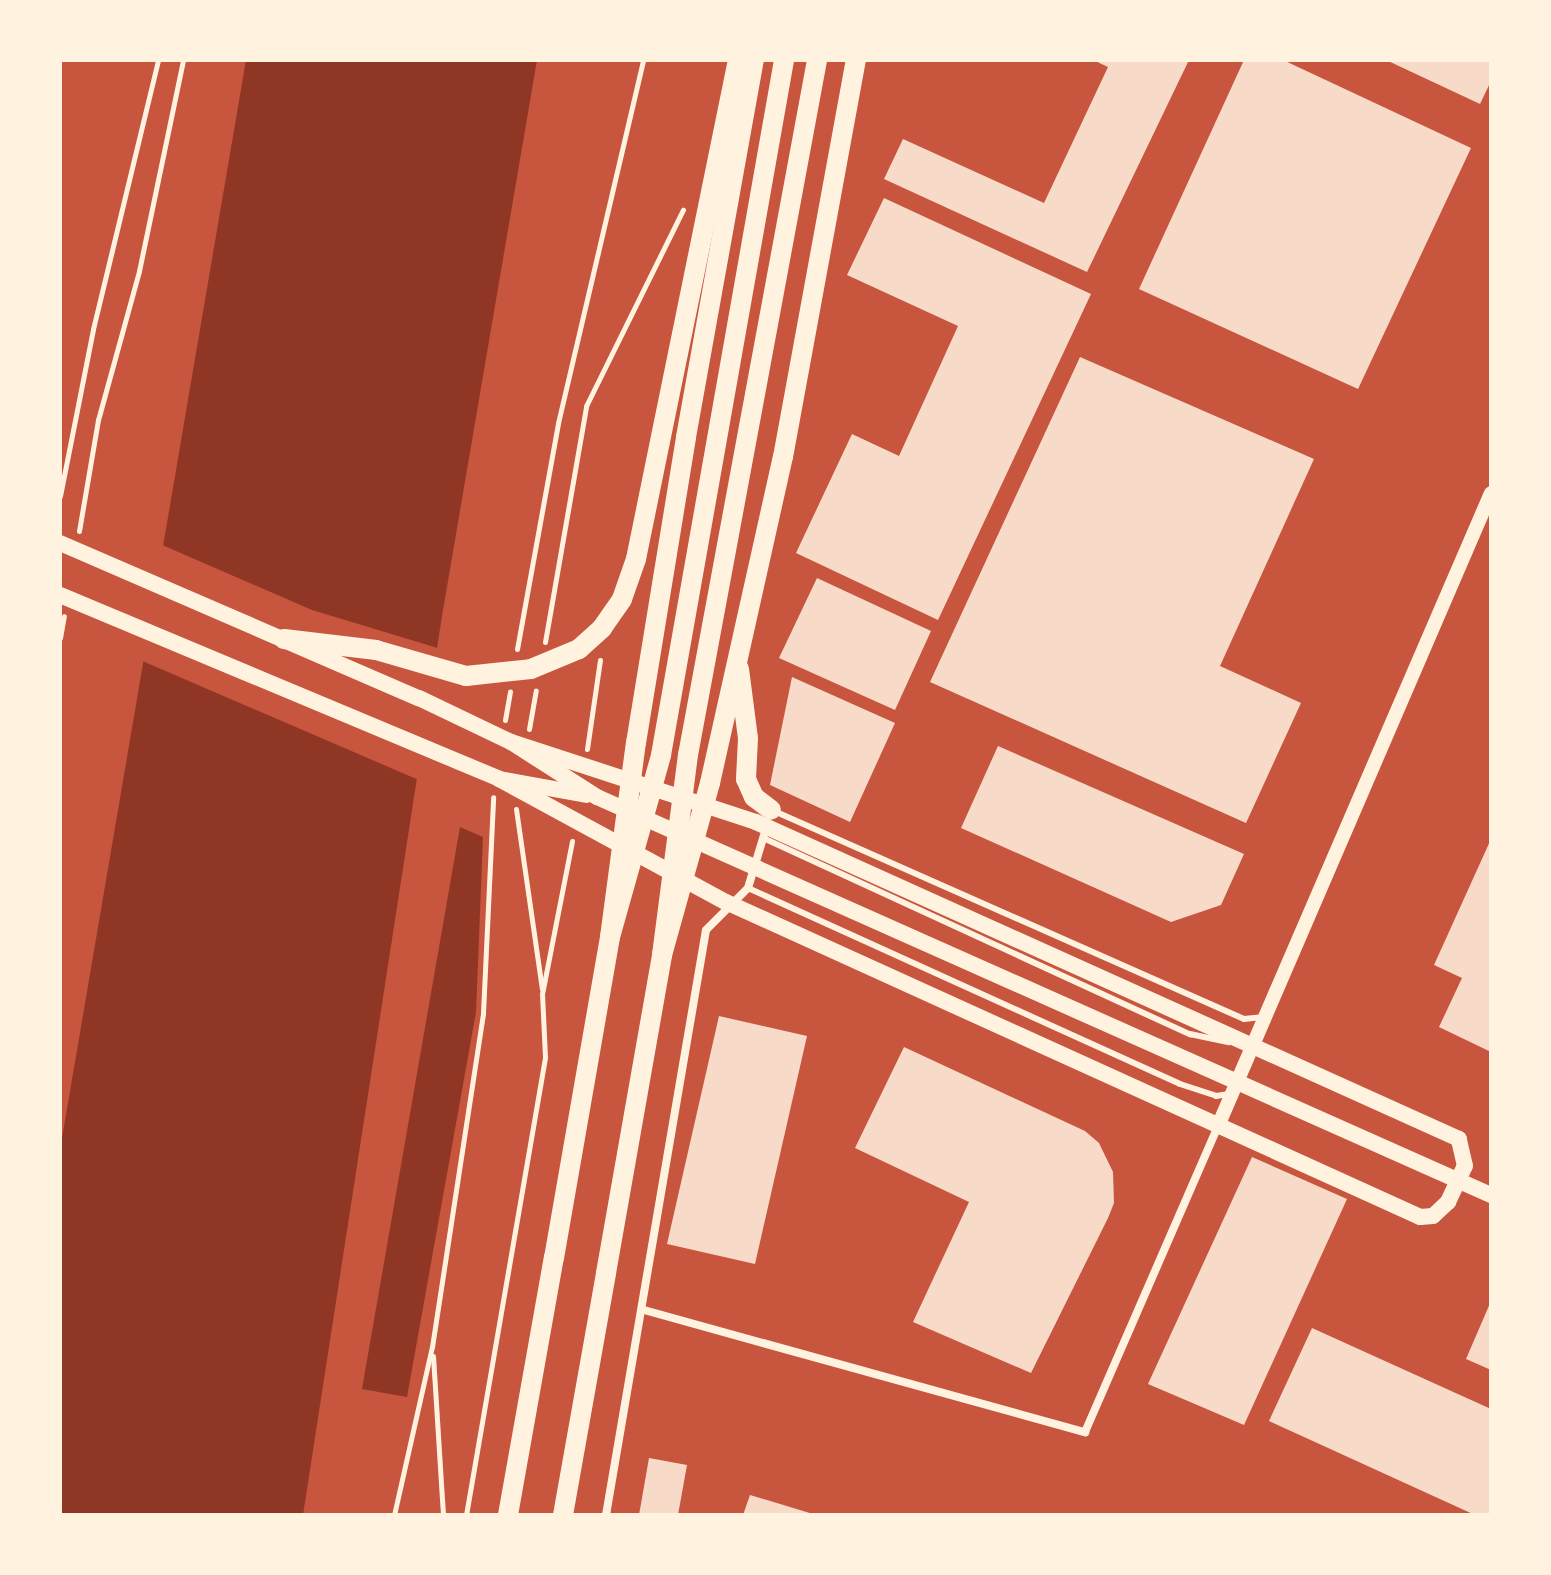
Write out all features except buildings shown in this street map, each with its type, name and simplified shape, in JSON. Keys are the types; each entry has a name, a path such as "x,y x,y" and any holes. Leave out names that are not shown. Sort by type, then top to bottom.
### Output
{"main road":[{"path":"284,639 376,650 466,676 531,669 579,649 602,628 622,599 636,559 738,60"},
{"path":"508,1515 610,937 641,712 754,60"},
{"path":"610,937 661,755 784,60"},
{"path":"563,1515 662,955 688,755 817,60"},
{"path":"662,955 710,783 783,457 856,60"},
{"path":"63,601 499,779 726,902 1420,1217 1433,1216 1448,1202 1465,1166 1459,1139 756,822 511,742 68,544"},
{"path":"737,653 748,738 746,779 754,797 771,810"},
{"path":"511,742 597,797 1491,1195"},
{"path":"499,779 597,797"}],"street":[{"path":"644,1310 1085,1432 1491,493"},
{"path":"606,1515 644,1310 644,1281 706,930 748,888 771,810"}],"lane":[{"path":"771,810 1244,1019 1265,1015"},
{"path":"763,838 1190,1034 1253,1045"},
{"path":"748,888 1180,1084 1216,1096 1232,1092"}],"path":[{"path":"60,496 93,329 158,60"},
{"path":"68,544 139,271 183,60"},
{"path":"542,654 586,406 684,208"},
{"path":"60,638 63,601"},
{"path":"529,731 537,685"},
{"path":"518,793 515,809 542,994"},
{"path":"432,1347 443,1515"}],"shaded area":[{"path":"246,60 537,60 442,616 303,1515 60,1515 60,1150"},
{"path":"460,827 483,837 476,1012 407,1397 362,1389"}],"pier":[{"path":"160,544 312,610 441,649 421,781 140,660"}]}
